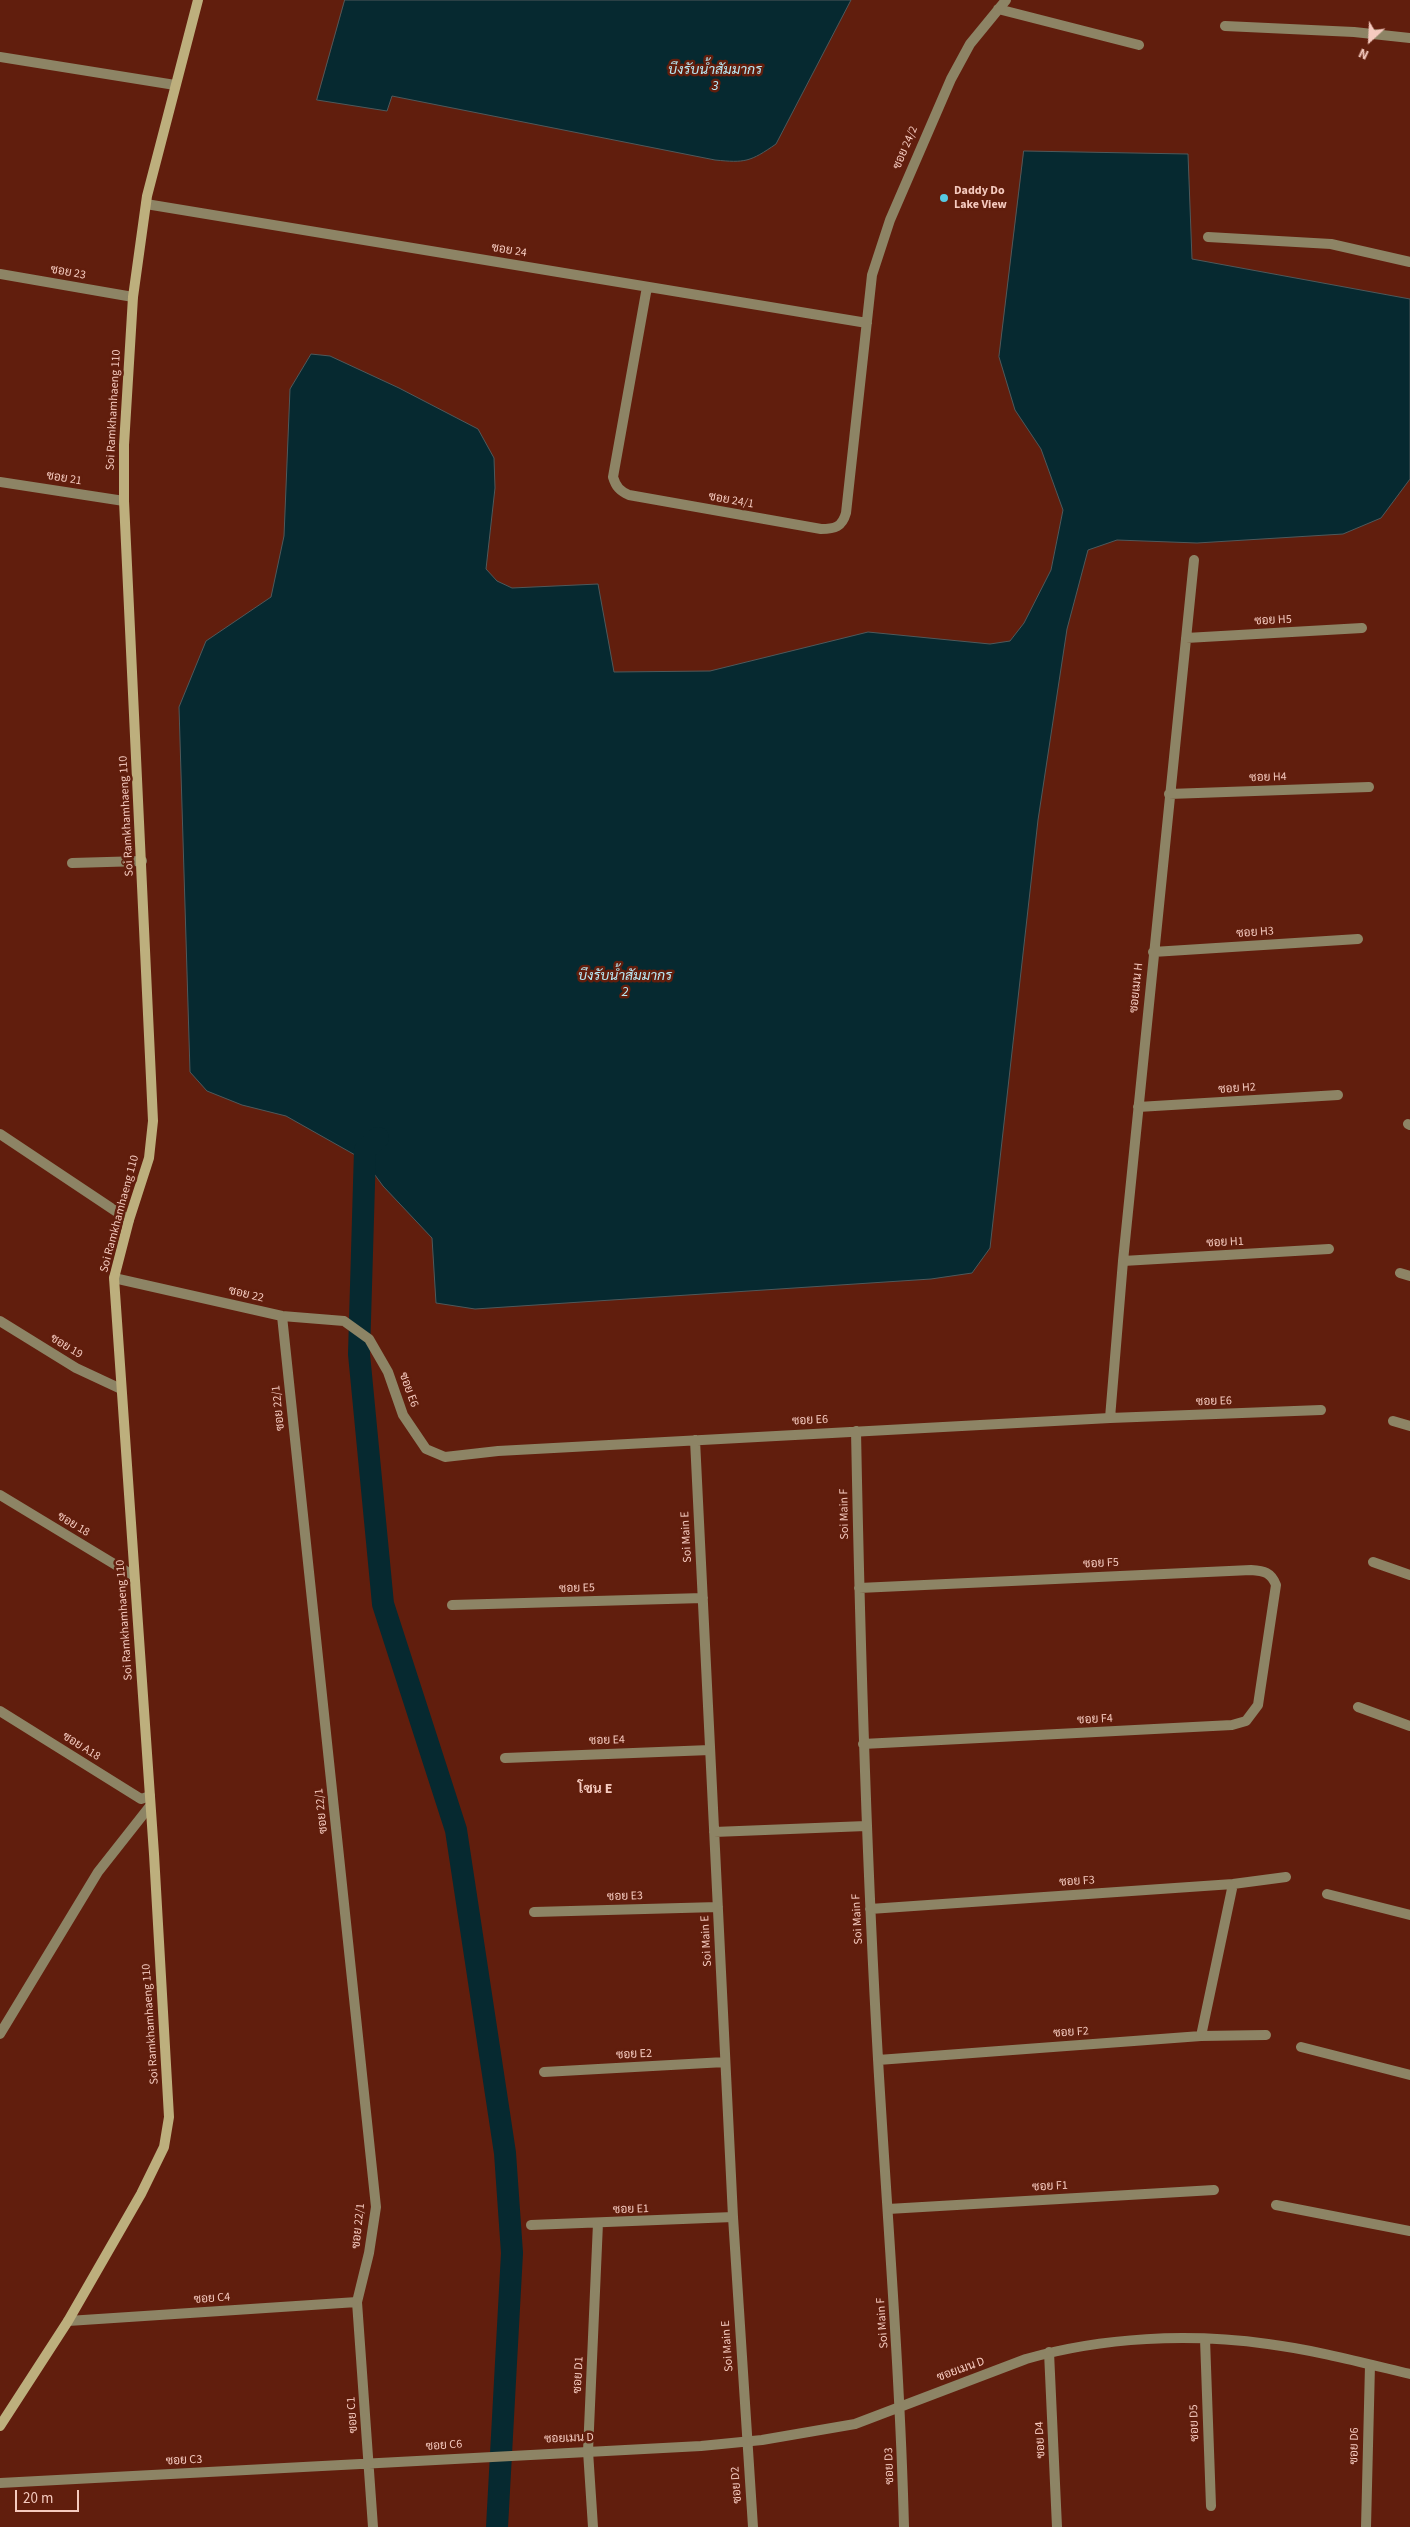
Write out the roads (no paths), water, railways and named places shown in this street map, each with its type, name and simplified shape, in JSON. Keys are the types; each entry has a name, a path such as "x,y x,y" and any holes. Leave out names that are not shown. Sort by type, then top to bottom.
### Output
{"street":[{"name":"Soi Ramkhamhaeng 110","path":"0,2426 68,2321 141,2194 164,2147 169,2117 150,1801 114,1278 129,1220 149,1158 153,1121 124,501 132,297 146,204 198,0"},
{"name":"ซอย 24/2","path":"867,323 875,266 890,220 927,130 970,44 1006,0"},
{"path":"998,9 1139,45"},
{"path":"1224,26 1354,32 1410,38"},
{"path":"0,57 175,85"},
{"name":"ซอย 24","path":"146,204 867,323"},
{"path":"1208,237 1331,244 1410,262"},
{"name":"ซอย 23","path":"0,274 132,297"},
{"name":"ซอย 24/1","path":"647,287 614,477 615,485 629,495 821,529 835,529 843,522 846,513 867,323"},
{"name":"ซอย 21","path":"0,482 124,501"},
{"name":"ซอยเมน H","path":"1110,1418 1153,952 1194,560"},
{"name":"ซอย H5","path":"1186,638 1362,628"},
{"name":"ซอย H4","path":"1169,794 1369,787"},
{"path":"72,863 142,861"},
{"name":"ซอย H3","path":"1153,952 1358,939"},
{"name":"ซอย H2","path":"1138,1107 1338,1095"},
{"path":"0,1134 129,1220"},
{"name":"ซอย H1","path":"1123,1261 1329,1249"},
{"name":"ซอย 22","path":"114,1278 282,1316 345,1322 369,1339"},
{"name":"ซอย 22/1","path":"282,1316 376,2207 369,2253 357,2302"},
{"name":"ซอย 19","path":"0,1321 76,1368 121,1389"},
{"name":"ซอย E6","path":"369,1339 388,1372 403,1415 426,1449 444,1457 498,1450 1110,1418 1321,1410"},
{"path":"1393,1421 1410,1426"},
{"name":"Soi Main F","path":"856,1431 866,1826 878,2060 901,2405"},
{"name":"Soi Main E","path":"695,1440 725,2062 746,2441"},
{"name":"ซอย 18","path":"0,1495 134,1576"},
{"path":"1373,1562 1410,1575"},
{"name":"ซอย F5","path":"859,1588 1265,1571 1273,1576 1276,1585 1267,1645"},
{"name":"ซอย E5","path":"452,1605 703,1598"},
{"name":"ซอย F4","path":"864,1744 1232,1725 1246,1721 1258,1705 1267,1645"},
{"path":"1358,1707 1410,1726"},
{"name":"ซอย A18","path":"0,1711 141,1799 150,1801"},
{"name":"ซอย E4","path":"505,1758 710,1750"},
{"path":"0,2034 98,1872 150,1801"},
{"path":"714,1832 866,1826"},
{"name":"ซอย F3","path":"870,1909 1233,1884 1286,1877"},
{"path":"1201,2036 1233,1884"},
{"path":"1327,1894 1410,1915"},
{"name":"ซอย E3","path":"534,1912 718,1907"},
{"name":"ซอย F2","path":"878,2060 1201,2036 1266,2035"},
{"path":"1301,2047 1410,2075"},
{"name":"ซอย E2","path":"544,2072 725,2062"},
{"name":"ซอย F1","path":"888,2209 1214,2190"},
{"path":"1276,2205 1410,2231"},
{"name":"ซอย E1","path":"531,2225 733,2217"},
{"name":"ซอย D1","path":"593,2527 588,2451 598,2223"},
{"name":"ซอย C4","path":"68,2321 357,2302"},
{"name":"ซอย C1","path":"357,2302 374,2527"},
{"name":"ซอยเมน D","path":"521,2454 746,2441 855,2424 901,2405 1049,2352 1070,2347 1128,2340 1205,2339 1269,2344 1410,2374"},
{"name":"ซอย D5","path":"1205,2339 1211,2506"},
{"name":"ซอย D4","path":"1049,2352 1057,2527"},
{"name":"ซอย D6","path":"1366,2527 1370,2365"},
{"name":"ซอย D3","path":"901,2405 904,2527"},
{"name":"ซอย D2","path":"746,2441 753,2527"},
{"name":"ซอย C6","path":"370,2464 521,2454"},
{"name":"ซอย C3","path":"0,2483 370,2464"}],"water":[{"name":"บึงรับน้ำสัมมากร 3","path":"345,0 851,0 776,144 753,158 734,161 715,160 392,96 387,111 317,100"},
{"name":"บึงรับน้ำสัมมากร 2","path":"1024,151 1188,154 1192,259 1410,299 1410,479 1381,518 1343,534 1197,543 1117,540 1088,550 1067,629 1038,820 990,1248 972,1273 931,1279 475,1309 436,1303 432,1238 383,1186 364,1160 286,1116 242,1105 207,1091 190,1072 179,707 206,641 271,597 284,536 290,389 311,354 330,356 399,388 478,429 494,458 495,488 486,569 497,581 512,588 598,584 614,672 710,671 868,632 990,644 1010,641 1024,623 1051,570 1063,510 1041,449 1015,410 999,357"}],"waterway":[{"path":"378,1138 365,1150 359,1354 383,1604 456,1830 505,2153 512,2253 497,2527"}],"place":[{"name":"Daddy Do Lake View","path":"944,198"}],"district":[{"name":"โซน E","path":"595,1790"}]}
